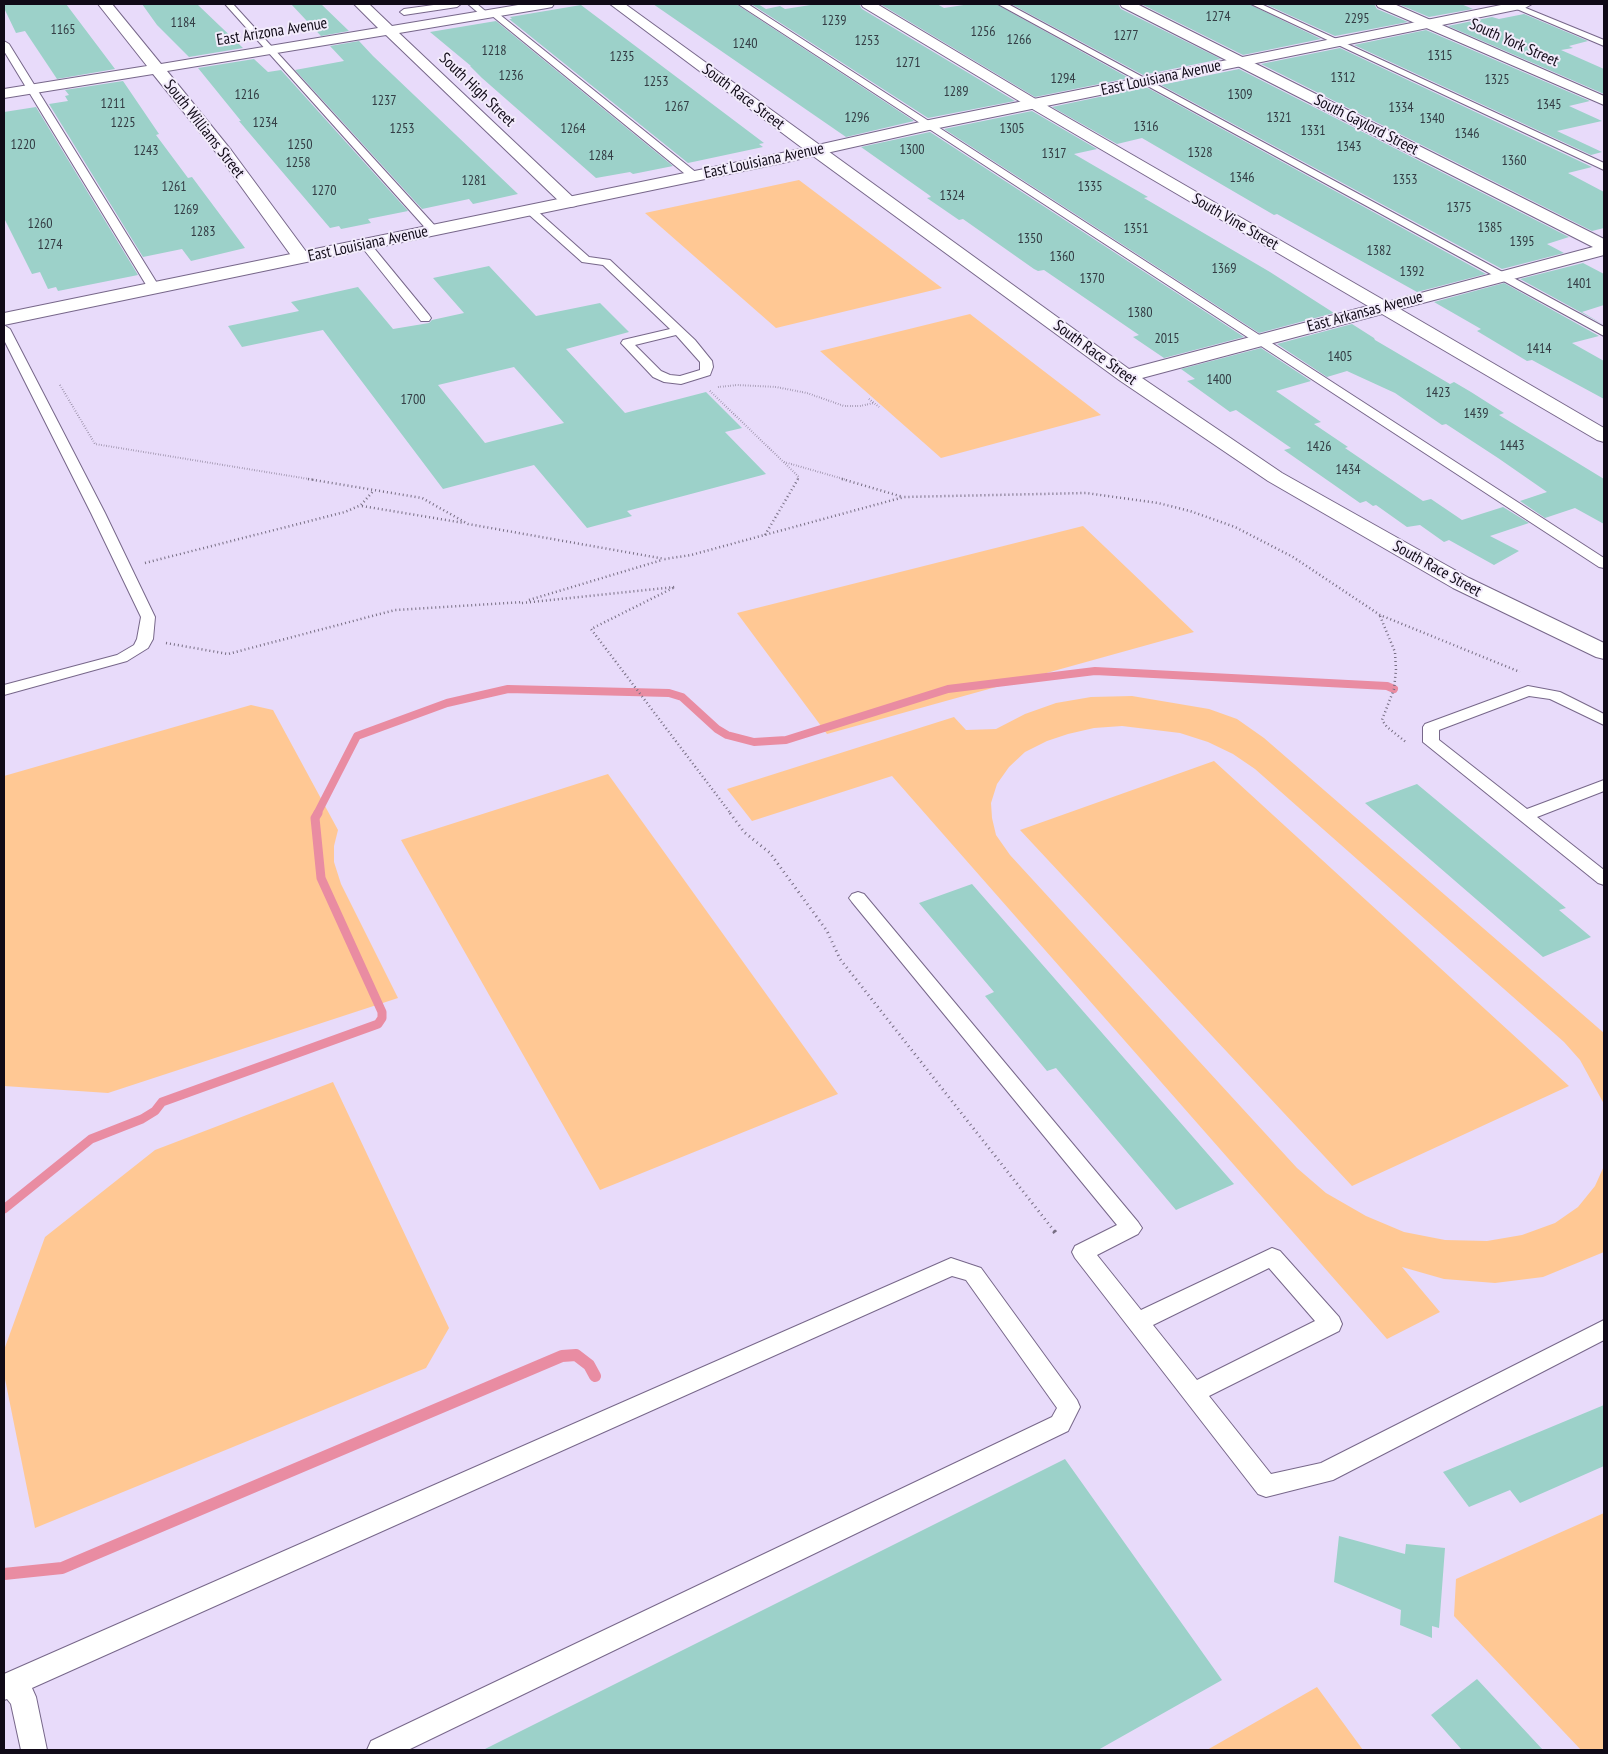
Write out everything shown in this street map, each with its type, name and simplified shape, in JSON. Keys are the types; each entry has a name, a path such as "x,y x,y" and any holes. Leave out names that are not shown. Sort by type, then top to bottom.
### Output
{"street":[{"name":"South Williams Street","path":"105,4 225,153 300,258"},
{"name":"South High Street","path":"361,4 570,202"},
{"name":"East Arizona Avenue","path":"4,94 547,4"},
{"name":"South Race Street","path":"617,4 1126,376 1275,477 1461,584 1604,652"},
{"name":"South Vine Street","path":"868,4 1034,104 1604,436"},
{"name":"South Gaylord Street","path":"1127,4 1604,246"},
{"name":"South York Street","path":"1383,4 1604,101"},
{"name":"East Louisiana Avenue","path":"4,319 1516,4"},
{"name":"East Arkansas Avenue","path":"1126,376 1604,250"}],"lane":[{"path":"229,4 272,49 433,230"},
{"path":"404,12 458,4"},
{"path":"472,4 490,13 694,176"},
{"path":"742,4 1604,564"},
{"path":"1002,4 1142,82 1604,332"},
{"path":"1255,4 1604,167"},
{"path":"1516,4 1604,43"},
{"path":"4,44 154,288"},
{"path":"530,210 586,260 606,262 678,330 706,361 706,372 682,380 668,379 657,374 627,343 678,330"},
{"path":"365,244 425,318"},
{"path":"4,329 98,513 148,617 145,639 140,648 122,658 4,690"},
{"path":"1604,720 1554,695 1528,691 1431,728 1432,742 1604,879"},
{"path":"1524,816 1604,785"},
{"path":"858,898 1131,1228 1083,1252 1266,1486 1325,1473 1604,1329"},
{"path":"1138,1322 1272,1257 1331,1324 1193,1393"},
{"path":"34,1750 23,1697 7,1685 951,1267 973,1274 1069,1407 1060,1424 380,1750"}],"path":[{"path":"695,376 799,477 764,535"},
{"path":"60,385 95,444 422,498 468,524"},
{"path":"709,390 730,385 757,385 792,389 844,406 860,406 876,402"},
{"path":"869,399 876,402 879,407"},
{"path":"783,462 904,498"},
{"path":"361,506 374,490"},
{"path":"522,602 664,559 691,555 904,498 1086,494 1123,497 1190,511 1236,527 1277,548 1380,615 1520,672"},
{"path":"143,563 345,512 361,506 664,559"},
{"path":"145,639 228,654 395,610 522,602 675,587 591,629 744,832 770,853 827,931 840,959 1058,1236"}],"shaded area":[{"path":"799,180 942,288 776,328 645,213"},
{"path":"970,314 1101,415 941,458 820,351"},
{"path":"1083,526 1194,632 827,734 737,613"},
{"path":"1132,696 1209,709 1237,719 1264,738 1604,1033 1604,1104 1580,1060 1564,1042 1255,769 1233,754 1208,742 1180,733 1122,726 1094,728 1068,734 1047,741 1025,752 1009,767 997,784 991,803 996,835 1010,855 1297,1168 1326,1193 1366,1216 1404,1232 1445,1240 1487,1241 1522,1235 1555,1223 1578,1207 1595,1186 1604,1166 1604,1252 1543,1277 1495,1283 1444,1279 1402,1267 1440,1312 1387,1339 892,776 752,821 727,789 954,717 966,730 996,729 1025,714 1056,703 1091,697"},
{"path":"251,705 273,710 338,830 334,846 334,862 341,884 398,998 108,1093 4,1086 4,776"},
{"path":"1214,761 1569,1086 1352,1186 1020,830"},
{"path":"608,774 838,1094 600,1190 401,840"},
{"path":"333,1082 449,1328 426,1368 35,1528 4,1374 4,1350 45,1237 155,1150"},
{"path":"1604,1513 1604,1750 1581,1750 1454,1616 1456,1579"},
{"path":"1317,1687 1363,1750 1207,1750"}],"building":[{"path":"4,4 66,4 115,69 57,79 25,31 16,33 4,8"},
{"path":"142,4 198,5 243,48 189,57 157,25"},
{"path":"291,4 321,4 349,31 321,36"},
{"path":"653,4 736,4 914,121 846,137"},
{"path":"751,4 758,4 766,9 780,6 785,9 817,4 859,4 862,9 1015,101 928,118"},
{"path":"880,4 937,4 944,8 970,4 996,4 1129,78 1035,97"},
{"path":"1011,4 1118,4 1121,9 1221,59 1143,75"},
{"path":"1141,4 1249,4 1321,39 1243,55"},
{"path":"1265,4 1374,4 1377,9 1408,22 1335,36"},
{"path":"1398,4 1461,4 1473,9 1429,17"},
{"path":"581,5 764,143 759,144 763,147 688,163 509,19 512,19 510,17"},
{"path":"1524,14 1588,41 1569,46 1573,48 1561,50 1604,69 1604,94 1448,26 1492,17 1499,19"},
{"path":"496,21 673,166 633,174 630,172 596,178 482,78 471,66 430,32"},
{"path":"1426,30 1590,101 1569,106 1602,121 1557,131 1602,152 1591,155 1354,45"},
{"path":"359,41 518,194 473,204 469,199 422,209 295,70 344,61 330,46"},
{"path":"1340,48 1592,167 1568,173 1604,192 1604,228 1592,231 1261,64"},
{"path":"254,59 268,72 281,70 408,211 368,219 371,223 341,229 339,226 330,228 239,121 241,121 198,68"},
{"path":"1239,69 1569,237 1547,244 1564,253 1502,269 1161,85"},
{"path":"123,81 159,134 156,135 188,178 192,177 245,248 191,261 182,249 143,257 49,104 68,101 65,96 69,95 65,90"},
{"path":"1146,87 1486,274 1417,292 1277,214 1274,215 1142,138 1117,144 1052,107"},
{"path":"36,107 138,275 58,291 56,287 48,289 40,272 32,274 4,218 4,112"},
{"path":"1032,111 1097,149 1074,154 1148,197 1144,198 1270,272 1334,313 1259,333 944,129"},
{"path":"930,132 1244,337 1164,358 1133,337 1139,335 1044,270 1038,271 1034,269 963,219 959,220 927,198 931,197 929,195 861,147"},
{"path":"1583,263 1604,274 1604,305 1582,312 1604,325 1520,279"},
{"path":"489,266 536,316 600,303 629,332 566,349 625,413 706,392 742,428 725,432 766,474 627,511 632,516 587,528 534,465 443,489 323,330 242,347 228,326 299,311 291,302 358,287 393,329 429,323 432,320 464,313 433,278","holes":["514,367 564,423 485,443 438,385"]},
{"path":"1504,283 1599,336 1572,343 1604,361 1604,399 1532,360 1527,361 1477,331 1481,329 1434,302"},
{"path":"1352,324 1375,340 1450,384 1454,382 1471,392 1504,413 1499,415 1604,479 1604,524 1575,508 1545,518 1520,501 1547,492 1446,424 1442,425 1395,393 1347,371 1327,377 1277,344"},
{"path":"1261,348 1311,381 1276,391 1321,422 1314,424 1348,447 1345,448 1423,501 1431,499 1462,520 1503,507 1529,523 1490,536 1519,551 1494,565 1449,540 1444,542 1420,525 1407,527 1376,505 1373,506 1366,501 1360,503 1284,450 1291,448 1236,410 1230,412 1187,381 1195,379 1181,369"},
{"path":"1417,784 1566,908 1559,910 1591,937 1543,957 1365,803"},
{"path":"972,884 1234,1184 1176,1210 1056,1068 1047,1071 985,996 994,992 919,903"},
{"path":"1604,1405 1604,1466 1520,1503 1510,1490 1469,1507 1443,1472"},
{"path":"1065,1459 1222,1680 1098,1750 483,1750"},
{"path":"1339,1536 1405,1554 1406,1544 1445,1548 1439,1628 1432,1626 1432,1638 1400,1625 1401,1610 1334,1582"},
{"path":"1477,1679 1543,1750 1462,1750 1431,1715"}],"waterway":[{"path":"317,814 357,736 447,703 508,689 669,693 682,697 717,729 727,735 754,742 786,740 948,689 1095,671 1387,686 1394,689"},
{"path":"4,1209 91,1139 142,1119 155,1111 162,1102 378,1024 382,1018 382,1012 321,878 315,818 318,813"},
{"path":"4,1574 62,1568 562,1356 576,1355 589,1365 595,1376"}]}
